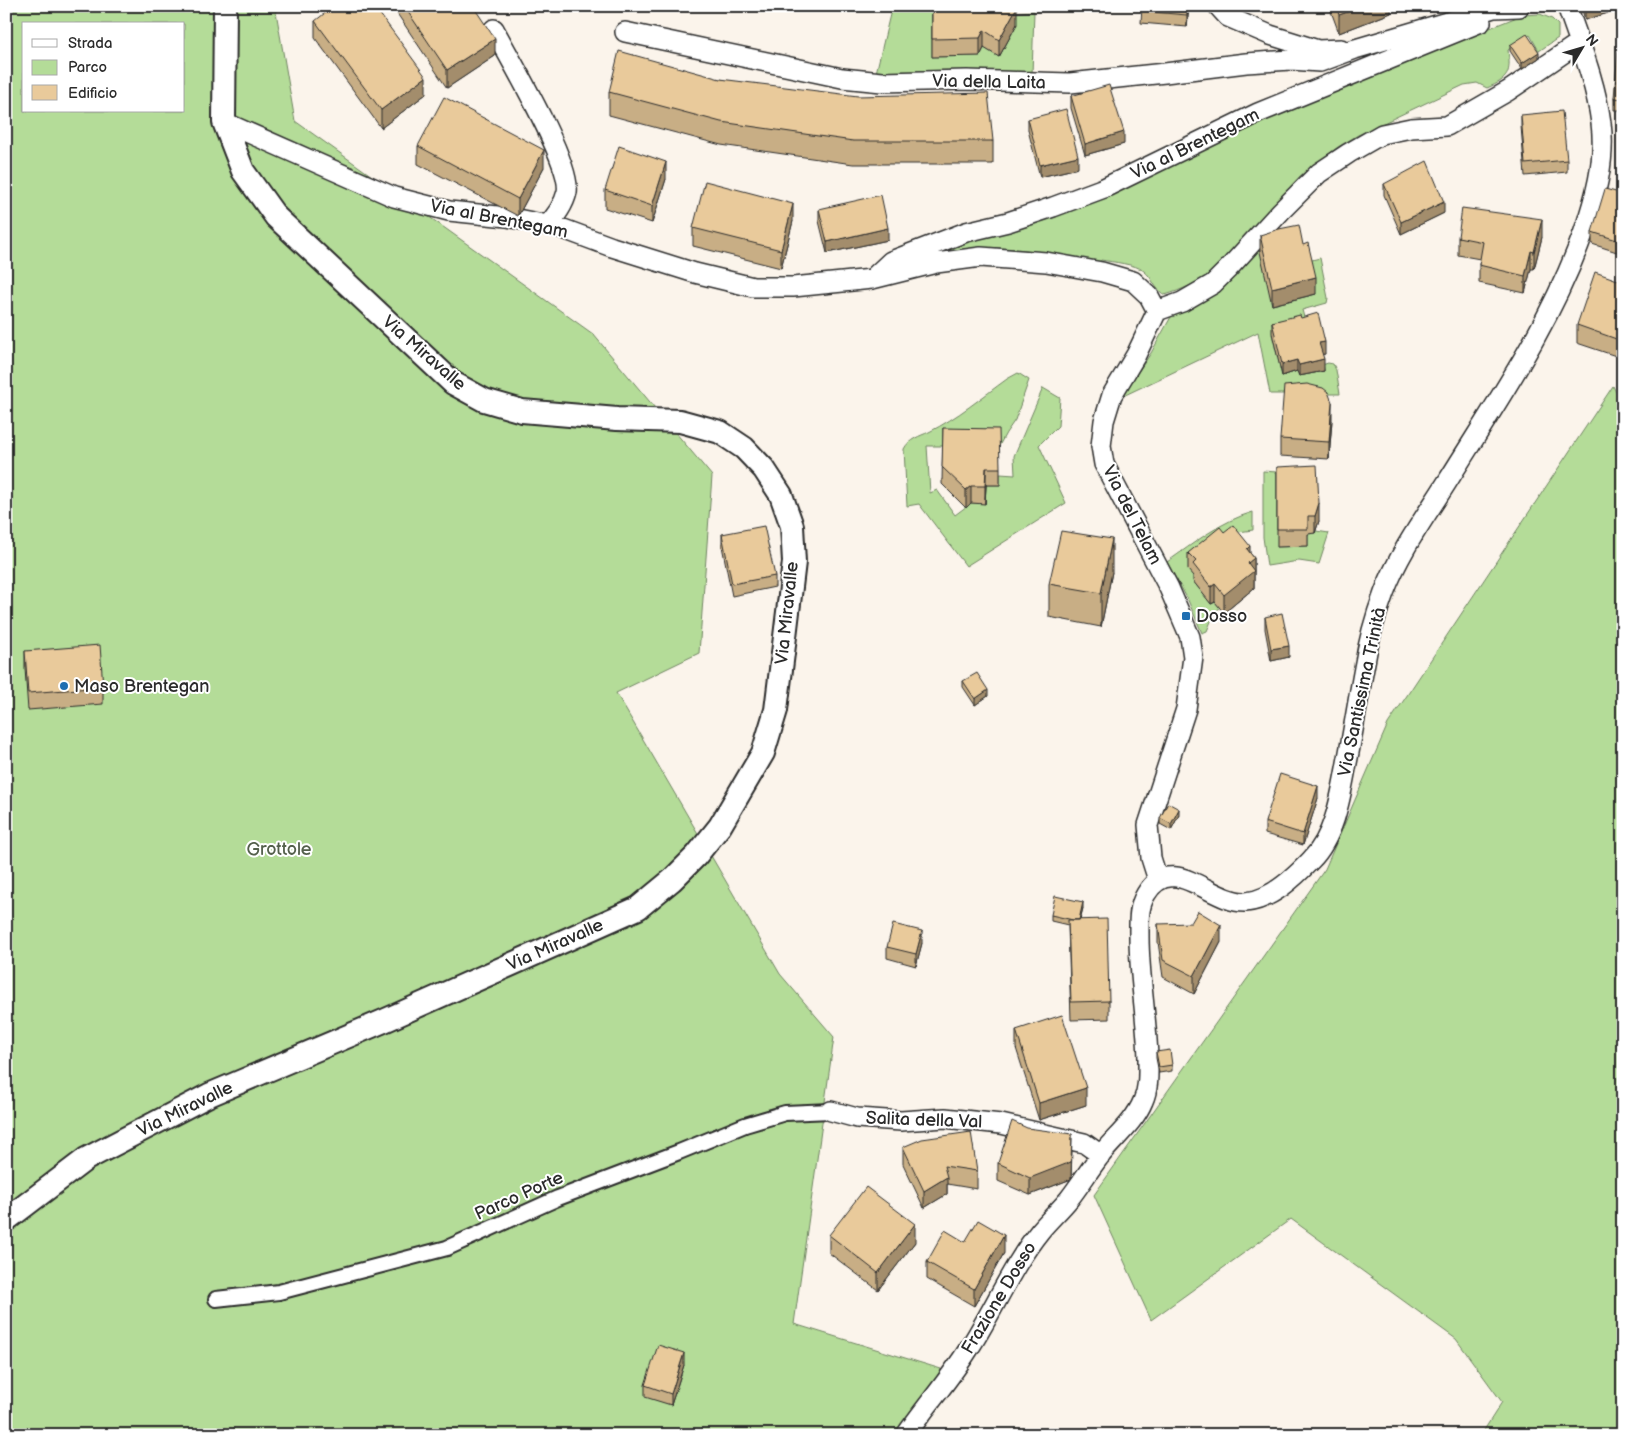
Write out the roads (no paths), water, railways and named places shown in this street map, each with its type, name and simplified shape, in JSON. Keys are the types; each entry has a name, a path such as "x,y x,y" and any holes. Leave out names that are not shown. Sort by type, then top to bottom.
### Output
{"street":[{"name":"Via Miravalle","path":"6,1220 86,1159 208,1095 386,1020 638,908 672,880 696,856 720,826 763,753 776,710 794,562 792,526 781,496 764,469 744,448 720,432 680,421 617,419 522,411 484,400 453,383 276,217 243,171 224,122 225,6"},
{"path":"1218,6 1228,17 1270,35 1318,50 1356,49 1494,8 1519,6"},
{"name":"Via al Brentegam","path":"872,279 891,261 966,232 1053,208 1104,188 1258,113 1519,6"},
{"name":"Via Santissima Trinità","path":"1158,880 1178,876 1195,882 1216,894 1243,902 1260,899 1278,889 1316,856 1330,830 1341,794 1364,663 1385,590 1396,565 1414,534 1507,387 1533,342 1575,257 1596,192 1602,158 1602,126 1591,75 1567,6"},
{"path":"494,29 549,134 562,165 567,191 561,208 548,225"},
{"name":"Via della Laita","path":"624,32 842,78 882,82 967,80 1070,83 1246,62 1292,60 1320,62 1356,49"},
{"path":"1157,311 1182,302 1213,284 1281,211 1320,173 1349,153 1382,134 1411,128 1447,126 1508,91 1580,42"},
{"name":"Via al Brentegam","path":"224,122 394,197 449,210 507,217 558,227 612,247 695,273 753,287 793,287 872,279 936,263 982,257 1046,262 1102,272 1133,281 1149,296 1157,311"},
{"name":"Via del Telam","path":"1157,311 1136,355 1112,395 1104,422 1101,446 1104,464 1169,588 1185,624 1190,637 1193,657 1186,709 1148,825 1151,858 1158,880"},
{"path":"1098,1160 1120,1136 1144,1100 1148,1080 1147,1046 1138,918 1144,896 1158,880"},
{"name":"Salita della Val","path":"831,1111 857,1118 901,1122 945,1118 1001,1124 1084,1143 1098,1160"},
{"name":"Parco Porte","path":"216,1299 279,1292 447,1248 558,1198 745,1125 785,1113 831,1111"},
{"name":"Frazione Dosso","path":"906,1435 919,1415 944,1386 967,1352 1023,1254 1041,1230 1065,1204 1098,1160"}],"place":[{"name":"Dosso","path":"1186,616"},
{"name":"Maso Brentegan","path":"64,686"}],"park label":[{"name":"Grottole","path":"279,849"}]}
